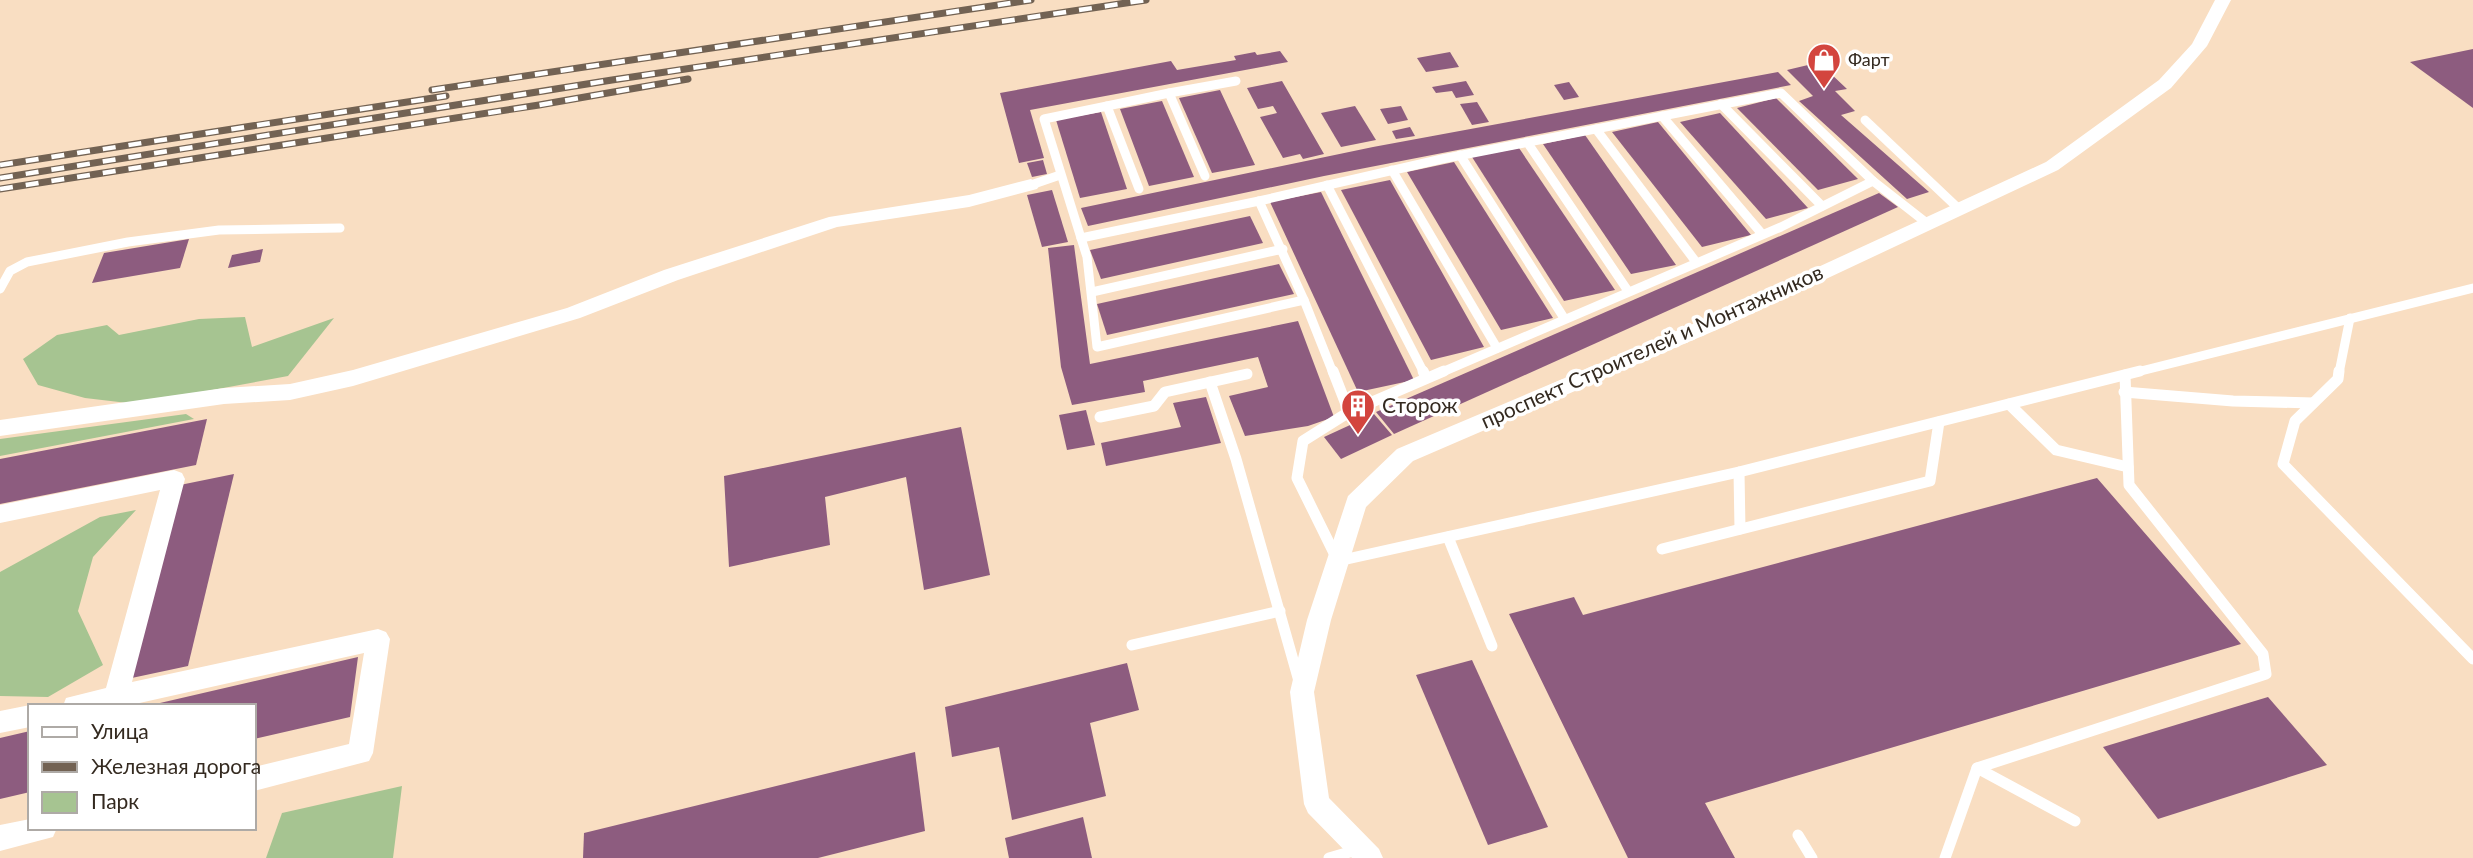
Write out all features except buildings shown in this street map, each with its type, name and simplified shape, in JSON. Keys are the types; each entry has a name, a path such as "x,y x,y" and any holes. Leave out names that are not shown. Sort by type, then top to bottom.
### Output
{"street":[{"name":"проспект Строителей и Монтажников","path":"1365,853 1317,804 1303,692 1319,620 1356,502 1405,455 1721,320 2052,166 2165,84 2199,46 2223,0"},
{"path":"0,428 223,396 290,392 340,381 573,313 671,275 835,221 969,201 1031,185"},
{"path":"0,514 174,479 116,696"},
{"path":"83,704 377,639 360,753 256,779"},
{"path":"0,722 28,716"},
{"path":"0,838 35,830"}],"lane":[{"path":"1236,81 1044,119 1080,238 1092,292 1097,346 1304,300"},
{"path":"1169,93 1205,176"},
{"path":"1080,238 1460,155 1781,93 1873,181 1928,224"},
{"path":"1721,104 1822,206"},
{"path":"1107,106 1139,189"},
{"path":"1661,116 1762,234"},
{"path":"1865,120 1959,209"},
{"path":"1596,129 1696,262"},
{"path":"1527,142 1628,291"},
{"path":"1460,155 1564,318"},
{"path":"1392,170 1497,348"},
{"path":"1031,185 1060,175"},
{"path":"1873,181 1762,234 1349,412 1303,441 1297,464 1297,478 1338,561 1739,472 2473,288"},
{"path":"1327,185 1426,378"},
{"path":"1259,201 1283,248 1349,412"},
{"path":"0,289 10,271 27,262 128,242 219,230 340,228"},
{"path":"1092,292 1283,248"},
{"path":"2350,318 2338,379 2295,421 2283,464 2473,659"},
{"path":"1100,417 1148,408 1157,404 1165,392 1247,374"},
{"path":"1977,768 2266,674 2263,654 2129,485 2125,375"},
{"path":"1210,382 1236,459 1303,692"},
{"path":"2124,392 2313,404"},
{"path":"2009,404 2056,450 2129,467"},
{"path":"1662,548 1930,481 1939,422"},
{"path":"1739,472 1740,529"},
{"path":"1448,537 1492,646"},
{"path":"1132,645 1280,611"},
{"path":"1977,768 2075,821"},
{"path":"1945,858 1977,768"},
{"path":"1798,835 1812,858"},
{"path":"1329,858 1365,853"}],"green space":[{"path":"245,317 252,347 334,318 288,376 136,404 85,398 38,385 23,359 57,335 107,325 119,335 199,319"},
{"path":"186,414 194,419 0,456 0,439"},
{"path":"136,510 93,557 78,611 103,665 48,697 0,696 0,572 100,517"},
{"path":"402,786 393,858 266,858 282,813"}],"railway":[{"path":"432,90 1031,0"},
{"path":"0,178 612,80 1146,0"},
{"path":"0,189 539,105 688,79"},
{"path":"0,165 446,96"}],"place":[{"name":"Фарт","path":"1824,90"},
{"name":"Сторож","path":"1358,436"}]}
